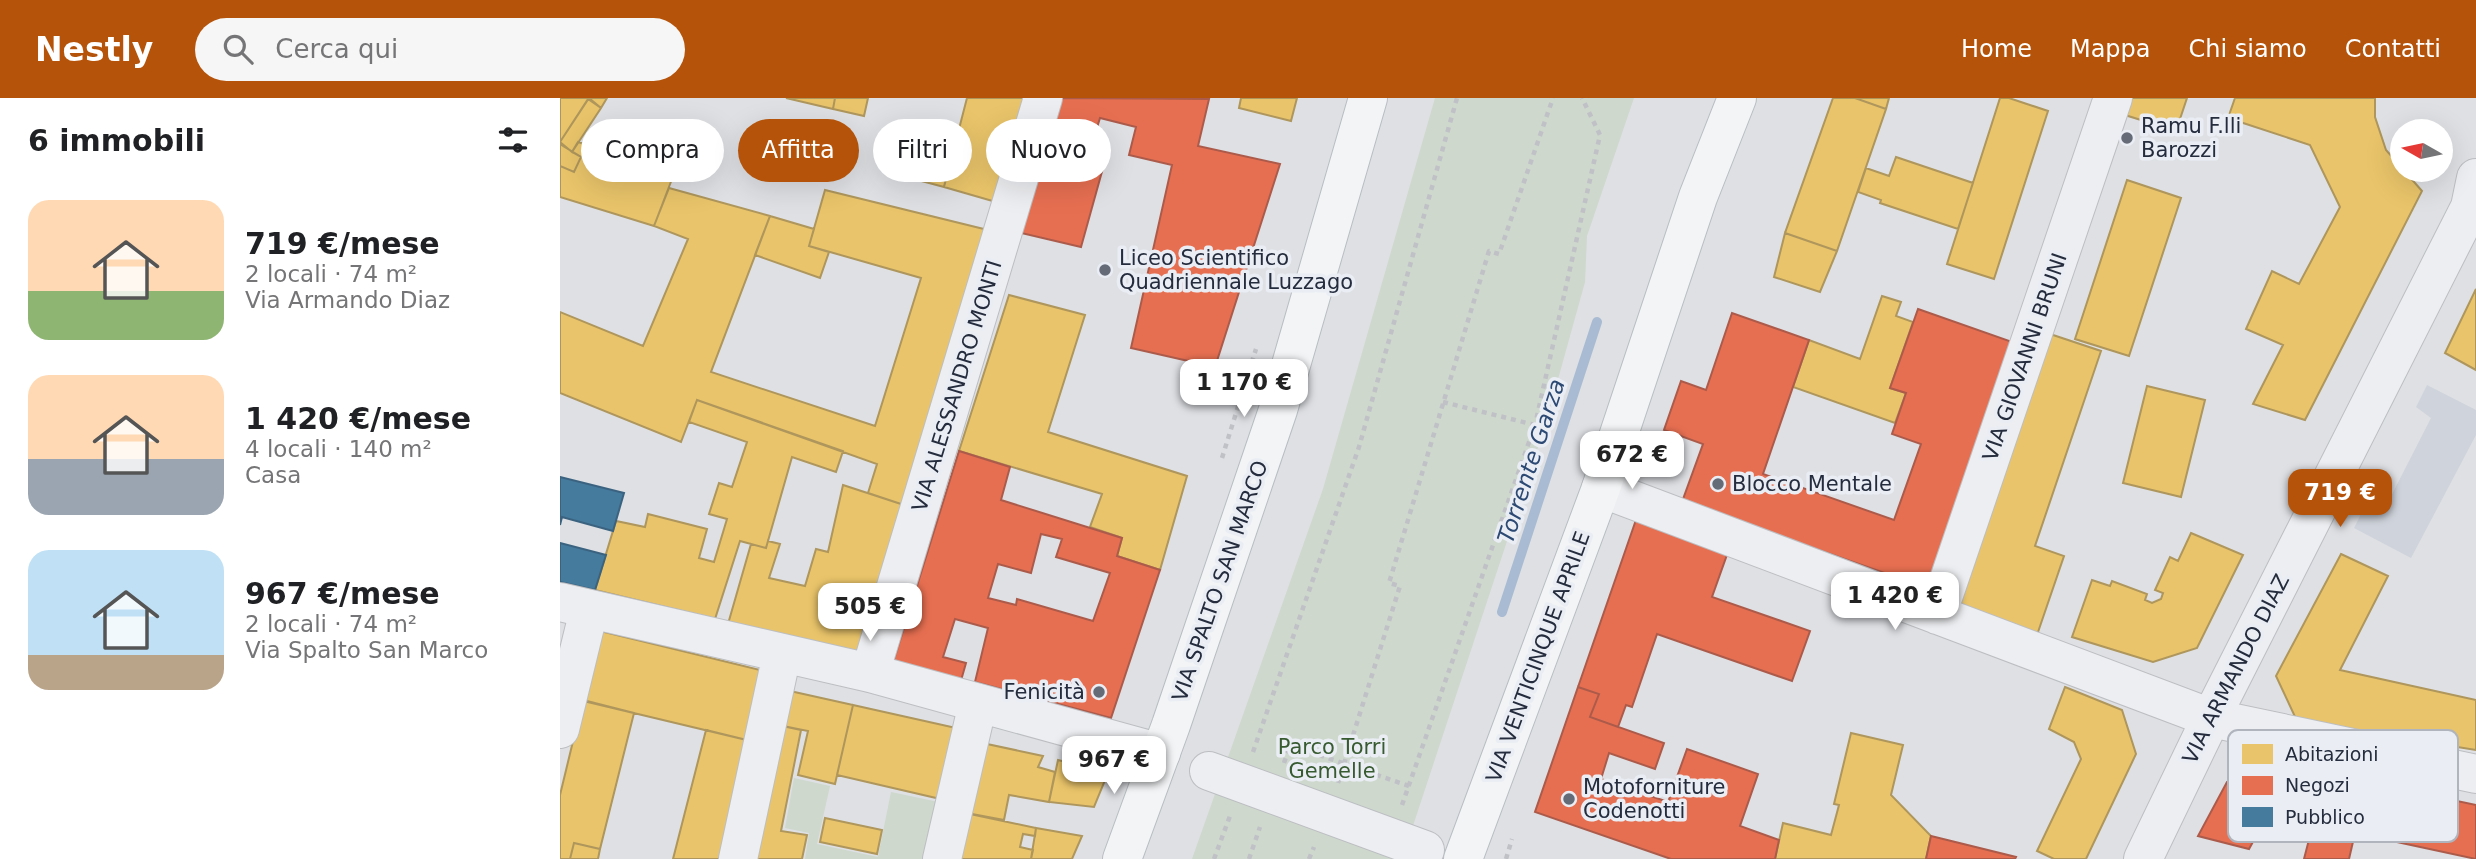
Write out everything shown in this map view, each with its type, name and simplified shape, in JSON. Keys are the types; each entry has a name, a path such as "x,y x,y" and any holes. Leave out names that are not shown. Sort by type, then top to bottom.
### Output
{"main road":[{"name":"VIA SPALTO SAN MARCO","path":"1122,859 1278,410 1368,98"},
{"name":"VIA VENTICINQUE APRILE","path":"1463,859 1601,488 1698,197 1737,98"}],"street":[{"name":"VIA ALESSANDRO MONTI","path":"870,673 1043,98"},
{"name":"VIA GIOVANNI BRUNI","path":"1937,615 2113,98"},
{"name":"VIA ARMANDO DIAZ","path":"2143,859 2211,718 2470,206 2476,178"},
{"path":"1601,488 2211,718 2268,730"},
{"path":"560,729 575,606 870,673 1161,753"},
{"path":"738,859 782,654"},
{"path":"942,859 978,703"},
{"path":"2458,770 2476,774"},
{"path":"1226,777 1408,844"}],"path":[{"path":"1214,859 1226,777 1359,447 1457,98"},
{"path":"1310,859 1345,764 1400,586 1389,583 1489,251 1499,254 1553,98"},
{"path":"1408,844 1535,425 1600,135 1582,98"},
{"path":"1443,402 1535,425"},
{"path":"1506,859 1512,839"}],"shaded area":[{"path":"2427,385 2476,410 2476,435 2411,558 2354,528 2365,506 2382,514 2431,418 2416,407"}],"green space":[{"name":"Parco Torri Gemelle","path":"1435,98 1634,98 1587,236 1585,282 1545,426 1402,859 1192,859 1323,489"},
{"path":"794,778 830,786 817,844 878,857 891,792 948,804 936,859 805,859 809,833 785,828"}],"building: Abitazioni":[{"path":"560,98 589,98 560,142"},
{"path":"589,98 607,98 601,108"},
{"path":"786,98 835,98 833,109"},
{"path":"835,98 868,98 864,116 833,109"},
{"path":"967,98 1027,98 1021,119 986,119 986,182 1002,182 996,202 944,187 945,182 972,182 972,119 962,119"},
{"path":"1241,98 1297,98 1291,121 1239,108"},
{"path":"1833,98 1855,98 1886,109 1837,251 1785,233"},
{"path":"1855,98 1889,98 1886,109"},
{"path":"2000,98 2009,98 2048,111 1994,279 1947,264"},
{"path":"2131,98 2187,98 2176,131 2125,115"},
{"path":"2235,98 2375,98 2375,117 2390,155 2390,182 2414,182 2422,191 2305,420 2253,404 2283,345 2246,329 2272,271 2299,284 2340,207 2310,145 2228,118"},
{"path":"588,99 601,108 594,119 581,119 581,138 572,152 560,142"},
{"path":"578,142 581,143 581,157 572,152"},
{"path":"560,144 581,157 574,172 560,166"},
{"path":"581,157 581,182 671,182 654,226 560,197 560,166 574,172"},
{"path":"1896,157 1973,183 1958,229 1880,203 1881,200 1858,192 1866,168 1889,176"},
{"path":"2127,180 2181,198 2129,356 2075,339"},
{"path":"925,182 945,182 944,187"},
{"path":"669,188 770,216 711,372 875,426 921,278 809,246 825,190 992,231 904,505 868,493 877,464 697,400 681,442 560,393 560,312 643,346 688,239 654,226"},
{"path":"770,216 814,229 809,246 829,252 820,278 755,255"},
{"path":"1785,233 1837,251 1820,292 1774,277"},
{"path":"2476,289 2476,370 2445,353"},
{"path":"1009,295 1085,315 1048,432 1187,476 1160,570 1117,556 1122,538 1090,527 1102,494 959,451"},
{"path":"1882,296 1901,302 1896,316 1913,322 1890,388 1906,393 1895,423 1793,387 1809,340 1860,359"},
{"path":"2044,332 2101,351 2035,546 2064,556 2037,635 1951,606"},
{"path":"2147,386 2205,400 2181,497 2123,483"},
{"path":"697,400 843,451 836,472 792,457 766,548 740,541 715,619 595,590 616,521 645,527 648,514 707,529 699,558 714,562 727,519 709,514 719,483 732,487 747,442 689,422"},
{"path":"843,485 904,505 856,656 728,624 751,544 766,548 768,541 780,544 769,578 805,586 816,549 828,552"},
{"path":"2191,533 2243,555 2197,648 2153,662 2072,637 2092,580 2110,586 2112,581 2147,594 2145,600 2152,603 2161,599 2163,593 2155,590 2170,557 2178,561"},
{"path":"2341,554 2388,576 2340,670 2476,700 2476,750 2458,747 2458,730 2353,730 2297,721 2276,676"},
{"path":"592,629 772,673 755,742 575,699"},
{"path":"2065,687 2122,710 2136,754 2086,859 2054,859 2037,851 2081,759 2074,742 2049,729"},
{"path":"781,689 853,705 835,784 798,775 808,731 773,724"},
{"path":"583,700 634,713 600,849 574,843 570,859 560,859 560,795"},
{"path":"853,705 965,730 949,801 837,775"},
{"path":"773,724 801,730 781,831 807,835 802,859 745,859"},
{"path":"706,730 755,742 729,859 673,859"},
{"path":"1851,733 1903,745 1891,795 1931,836 1926,859 1775,859 1783,823 1831,835 1839,805 1834,804"},
{"path":"973,741 1043,756 1038,767 1055,772 1049,802 1009,795 1004,820 956,811"},
{"path":"1058,760 1108,773 1094,807 1049,802"},
{"path":"956,811 1036,828 1035,836 1023,834 1020,847 1033,850 1031,859 950,859"},
{"path":"825,818 882,830 877,854 820,842"},
{"path":"1036,828 1082,836 1072,859 1031,859"},
{"path":"574,843 600,849 598,859 570,859"}],"building: Negozi":[{"path":"1057,98 1209,99 1198,146 1280,164 1215,367 1131,348 1172,165 1129,155 1136,127 1111,119 1051,119"},
{"path":"1032,182 1099,182 1081,247 1017,232"},
{"path":"1918,309 2018,344 1933,590 1682,502 1703,444 1664,430 1681,381 1706,390 1732,313 1809,340 1763,474 1894,520 1921,444 1892,434 1906,393 1890,388"},
{"path":"959,451 1010,467 1001,500 1122,538 1117,556 1160,570 1111,718 975,682 988,628 955,619 943,657 966,663 960,684 892,666","holes":["1041,534 1062,539 1056,557 1110,573 1093,621 1017,599 1016,605 988,598 998,564 1031,573"]},
{"path":"1637,517 1729,549 1712,597 1810,631 1792,681 1657,634 1632,707 1626,705 1618,727 1590,717 1599,694 1578,687"},
{"path":"1578,687 1599,694 1590,717 1664,743 1655,769 1609,753 1601,779 1668,802 1687,749 1758,774 1740,826 1779,840 1775,859 1671,859 1535,812"},
{"path":"2227,782 2228,842 2253,842 2249,849 2198,836"},
{"path":"2458,801 2476,805 2476,859 2397,842 2458,842"},
{"path":"1931,836 2016,857 1926,859"},
{"path":"2308,842 2353,842 2349,859 2304,859"}],"building: Pubblico":[{"path":"560,477 624,493 613,531 562,517 560,525"},
{"path":"560,543 606,555 595,590 560,582"}],"waterway":[{"name":"Torrente Garza","path":"1502,612 1597,322"}],"place":[{"name":"Ramu F.lli Barozzi","path":"2127,138"},
{"name":"Liceo Scientifico Quadriennale Luzzago","path":"1105,270"},
{"name":"Blocco Mentale","path":"1718,484"},
{"name":"Fenicità","path":"1099,692"},
{"name":"Motoforniture Codenotti","path":"1569,799"}]}
